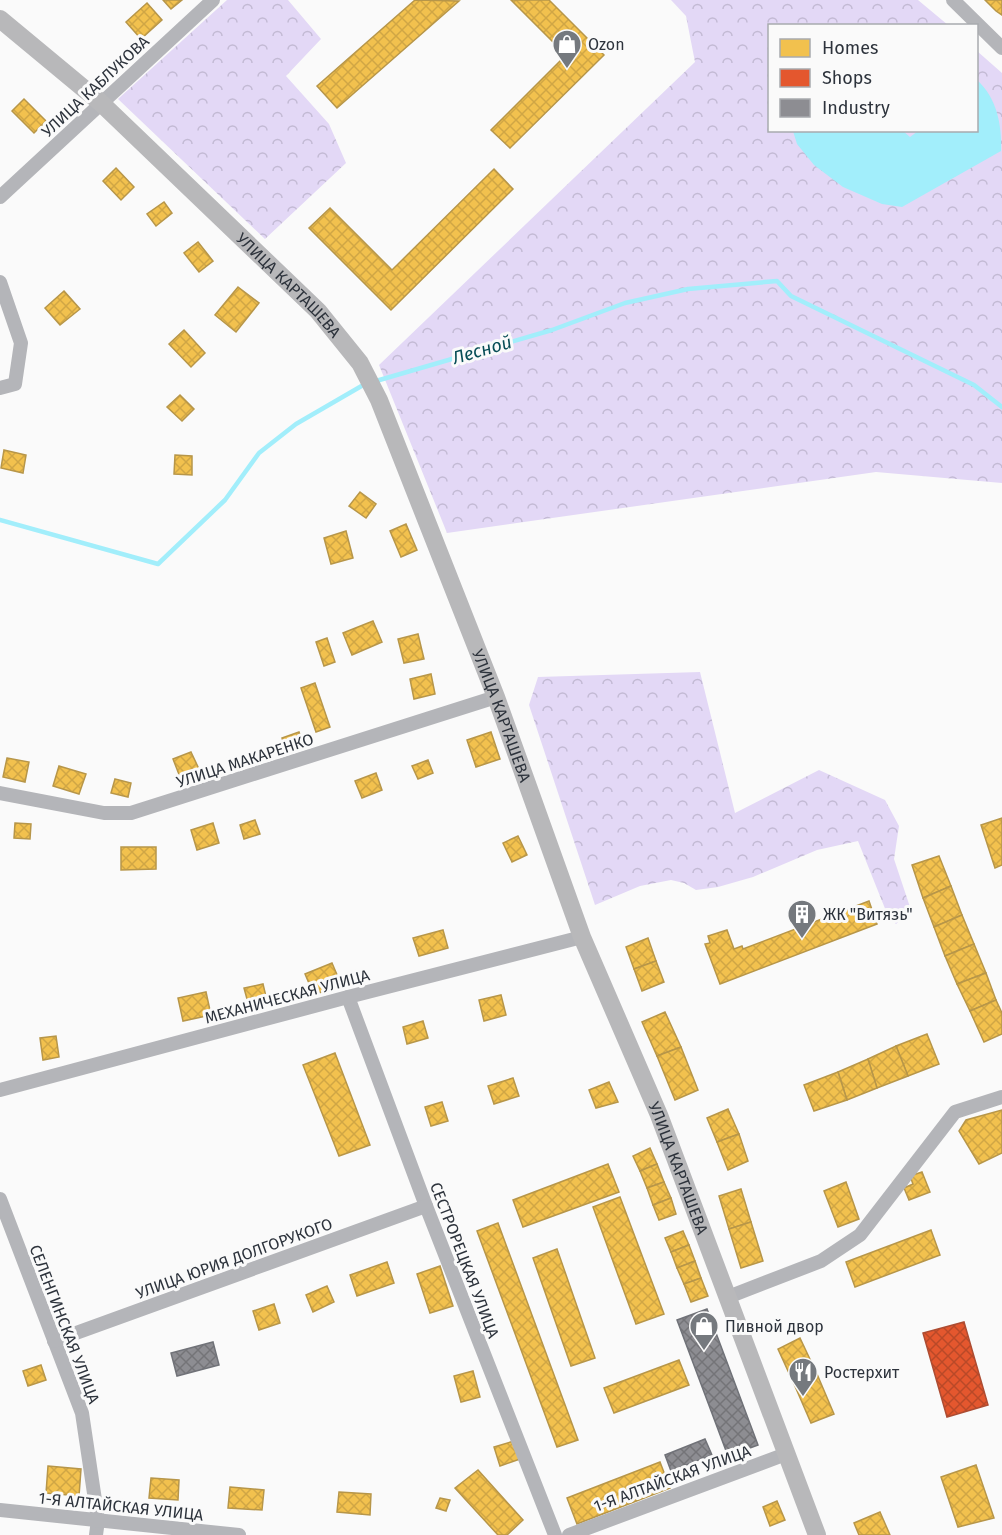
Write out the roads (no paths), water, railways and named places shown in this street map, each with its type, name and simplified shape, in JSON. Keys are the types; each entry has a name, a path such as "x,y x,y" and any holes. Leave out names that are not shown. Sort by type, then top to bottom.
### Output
{"main road":[{"name":"УЛИЦА КАРТАШЕВА","path":"0,19 100,102 318,311 360,363 379,400 496,697 582,938 659,1115 818,1535"}],"street":[{"name":"УЛИЦА КАБЛУКОВА","path":"0,196 213,0"},
{"path":"953,0 978,24"},
{"path":"978,24 1002,48"},
{"path":"0,282 21,343 15,384 0,388"},
{"name":"УЛИЦА МАКАРЕНКО","path":"0,794 104,813 131,813 496,697"},
{"name":"МЕХАНИЧЕСКАЯ УЛИЦА","path":"0,1090 348,997 582,938"},
{"name":"СЕСТРОРЕЦКАЯ УЛИЦА","path":"348,997 426,1206 555,1535"},
{"path":"728,1298 821,1261 860,1235 956,1112 1002,1097"},
{"name":"СЕЛЕНГИНСКАЯ УЛИЦА","path":"0,1199 82,1413 98,1520 96,1535"},
{"name":"УЛИЦА ЮРИЯ ДОЛГОРУКОГО","path":"54,1341 426,1206"},
{"name":"1-Я АЛТАЙСКАЯ УЛИЦА","path":"569,1535 786,1454"},
{"name":"1-Я АЛТАЙСКАЯ УЛИЦА","path":"0,1510 239,1535"}],"water":[{"path":"978,81 989,95 997,112 1001,151 902,207 882,204 843,187 814,165 797,144 793,132 904,132 910,137 917,132 978,132"}],"waterway":[{"name":"Лесной","path":"376,381 552,330 625,303 688,289 777,281 791,296 974,385 1002,407"},
{"name":"Лесной","path":"0,520 158,564 225,500 259,453 296,424 365,384"}],"place":[{"name":"Ozon","path":"567,70"},
{"name":"ЖК \"Витязь\"","path":"802,940"},
{"name":"Пивной двор","path":"704,1352"},
{"name":"Ростерхит","path":"803,1398"}]}
